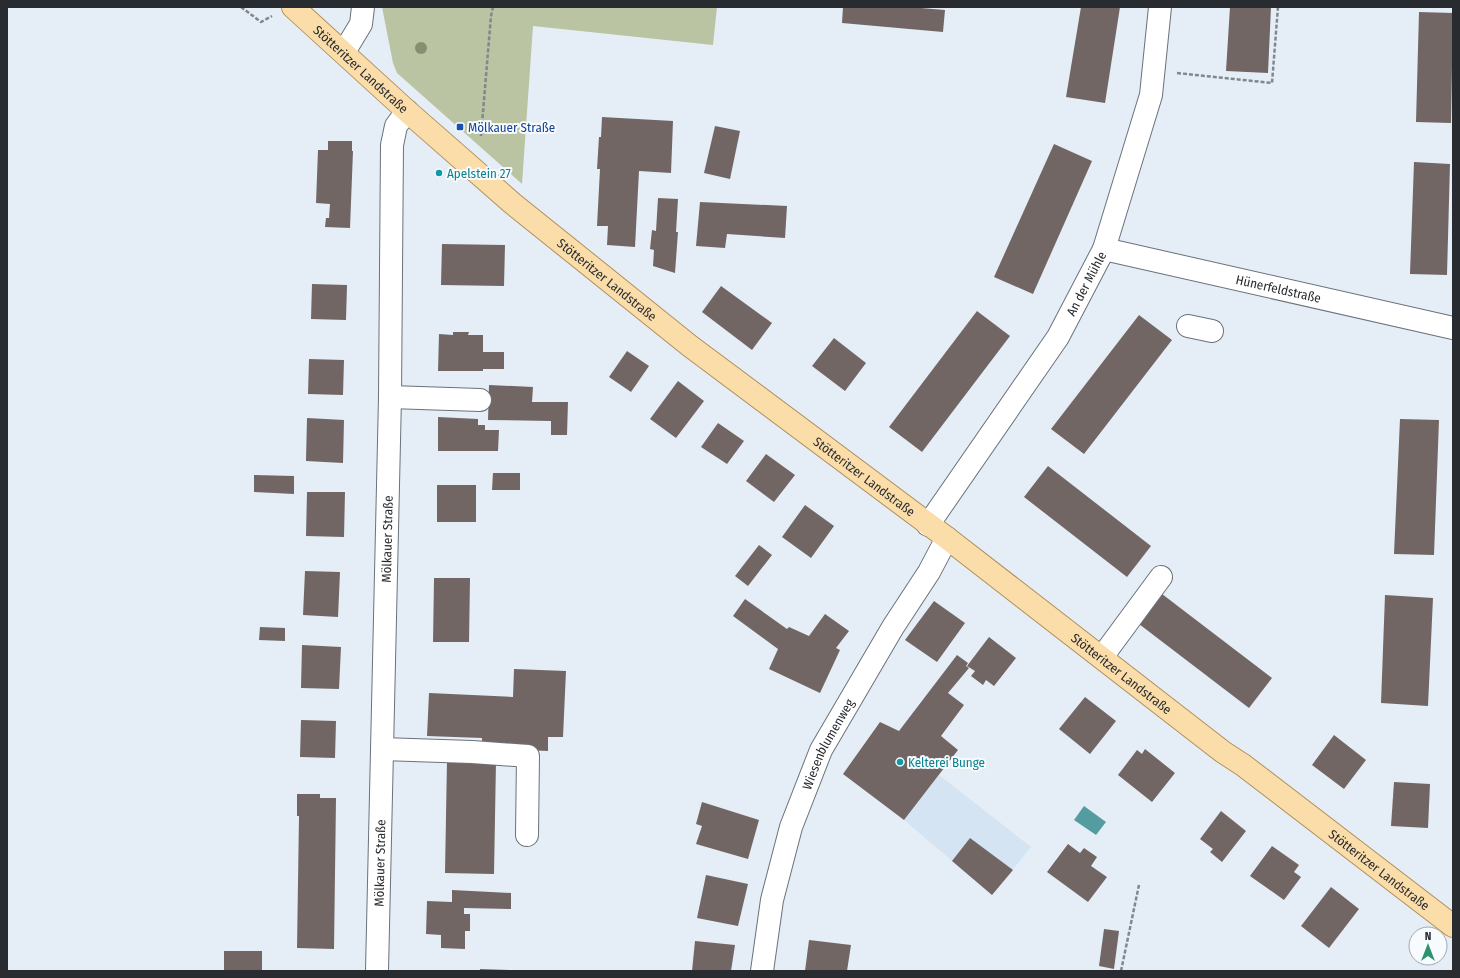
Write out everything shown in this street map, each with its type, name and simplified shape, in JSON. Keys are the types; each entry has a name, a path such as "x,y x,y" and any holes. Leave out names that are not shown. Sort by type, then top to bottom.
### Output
{"main road":[{"name":"Stötteritzer Landstraße","path":"285,9 344,52 512,203 684,341 947,538 1224,752 1250,770 1453,926"}],"street":[{"path":"344,52 361,24 363,7"},
{"name":"An der Mühle","path":"928,525 1058,337 1104,249 1151,95 1160,7"},
{"name":"Mölkauer Straße","path":"376,971 390,397 392,145 396,126 408,111"},
{"name":"Hünerfeldstraße","path":"1104,249 1453,328"},
{"path":"1188,326 1212,330"},
{"path":"390,397 480,400"},
{"name":"Wiesenblumenweg","path":"762,971 772,900 791,827 821,750 893,627 929,572 947,538"},
{"path":"1102,657 1161,577"},
{"path":"382,750 472,752 528,756 527,835"}],"path":[{"path":"240,7 261,22 285,9"},
{"path":"481,136 491,16 494,7"},
{"path":"1154,70 1272,83 1278,7"},
{"path":"1121,971 1139,885"}],"shaded area":[{"path":"939,775 1031,847 992,895 904,820"}],"green space":[{"path":"382,7 717,7 713,45 533,26 522,184 397,73 393,63"}],"water":[{"path":"1084,806 1106,822 1096,835 1074,820"}],"building":[{"path":"843,7 909,7 945,10 943,32 842,23"},
{"path":"1081,7 1120,7 1105,103 1066,97"},
{"path":"1230,7 1271,7 1268,73 1226,71"},
{"path":"1419,12 1453,13 1451,123 1416,122"},
{"path":"602,117 673,121 671,173 639,171 635,247 607,245 608,226 597,226 600,169 597,169"},
{"path":"715,126 740,131 730,179 704,173"},
{"path":"328,141 352,141 353,151 350,228 325,227 326,218 329,218 330,204 316,203 318,150 328,150"},
{"path":"1054,144 1092,161 1033,294 994,277"},
{"path":"1414,162 1450,164 1447,275 1410,274"},
{"path":"658,198 678,199 676,232 678,232 675,273 653,266 654,250 650,249 652,230 656,231"},
{"path":"700,202 787,206 785,238 727,234 725,248 696,246"},
{"path":"442,244 505,245 504,286 441,285"},
{"path":"312,284 347,285 346,320 311,319"},
{"path":"721,286 772,323 752,350 702,312"},
{"path":"977,311 1010,336 922,452 889,427"},
{"path":"1139,315 1172,340 1084,454 1051,429"},
{"path":"453,332 469,332 468,335 483,335 483,352 504,352 504,369 483,369 483,371 438,371 439,334 453,335"},
{"path":"834,338 866,363 845,391 812,366"},
{"path":"627,351 649,366 631,392 609,377"},
{"path":"309,359 344,360 343,395 308,394"},
{"path":"678,381 704,401 676,438 650,419"},
{"path":"489,385 533,387 532,402 568,402 567,435 551,435 551,421 488,420"},
{"path":"438,417 478,419 478,425 485,425 485,430 499,430 498,451 438,451"},
{"path":"307,418 344,420 343,463 306,461"},
{"path":"1400,419 1439,420 1434,555 1394,554"},
{"path":"718,423 744,441 727,464 701,447"},
{"path":"766,454 795,475 774,502 746,481"},
{"path":"1048,466 1151,546 1127,577 1024,497"},
{"path":"493,473 520,473 520,490 492,490"},
{"path":"254,475 294,476 294,494 254,492"},
{"path":"437,485 476,485 476,522 437,522"},
{"path":"307,492 345,492 344,537 306,536"},
{"path":"805,505 834,526 811,558 782,537"},
{"path":"759,545 772,555 748,586 735,576"},
{"path":"305,571 340,572 338,617 303,615"},
{"path":"434,578 470,578 469,642 433,642"},
{"path":"1162,594 1272,678 1249,708 1139,624"},
{"path":"1385,595 1433,598 1428,706 1381,703"},
{"path":"745,599 787,629 789,627 809,636 825,614 849,631 836,648 840,650 820,693 769,669 778,649 733,616"},
{"path":"934,601 965,623 937,662 905,640"},
{"path":"260,627 285,628 285,641 259,640"},
{"path":"989,637 1016,658 994,686 986,680 983,685 971,676 975,671 967,666"},
{"path":"302,645 341,647 339,689 301,688"},
{"name":"Kelterei Bunge","path":"957,655 968,663 966,666 969,668 948,693 964,705 941,736 958,750 904,820 843,774 880,722 899,731"},
{"path":"514,669 566,671 563,737 548,737 548,751 482,748 482,738 427,736 429,693 513,697"},
{"path":"1085,697 1116,721 1090,754 1059,729"},
{"path":"301,720 336,721 335,758 300,757"},
{"path":"1334,735 1366,760 1344,789 1312,765"},
{"path":"1145,749 1175,773 1152,802 1118,775 1137,750 1142,754"},
{"path":"447,760 496,761 494,874 445,873"},
{"path":"1394,782 1430,784 1428,828 1391,826"},
{"path":"297,794 320,794 320,798 336,798 334,949 297,948 299,816 297,816"},
{"path":"702,802 759,820 748,859 696,844 702,826 696,824"},
{"path":"1221,811 1246,831 1222,862 1210,852 1213,849 1200,839"},
{"path":"970,838 1013,870 992,895 952,861"},
{"path":"1068,844 1080,853 1084,848 1097,857 1091,866 1107,877 1088,902 1047,872"},
{"path":"1272,846 1299,865 1294,872 1301,877 1284,900 1250,876"},
{"path":"706,875 748,884 738,926 697,918"},
{"path":"1331,887 1359,909 1329,948 1301,926"},
{"path":"452,890 511,893 511,909 464,908 464,914 470,914 470,931 465,931 465,949 441,948 441,935 426,934 427,901 452,902"},
{"path":"1104,929 1119,931 1114,969 1099,966"},
{"path":"809,940 851,945 847,971 805,971"},
{"path":"695,941 735,945 731,971 692,971"},
{"path":"224,951 262,951 262,971 224,970"},
{"path":"480,969 510,970 510,971 480,971"}],"place":[{"name":"Mölkauer Straße","path":"460,127"},
{"name":"Apelstein 27","path":"439,173"},
{"name":"Kelterei Bunge","path":"900,762"}]}
